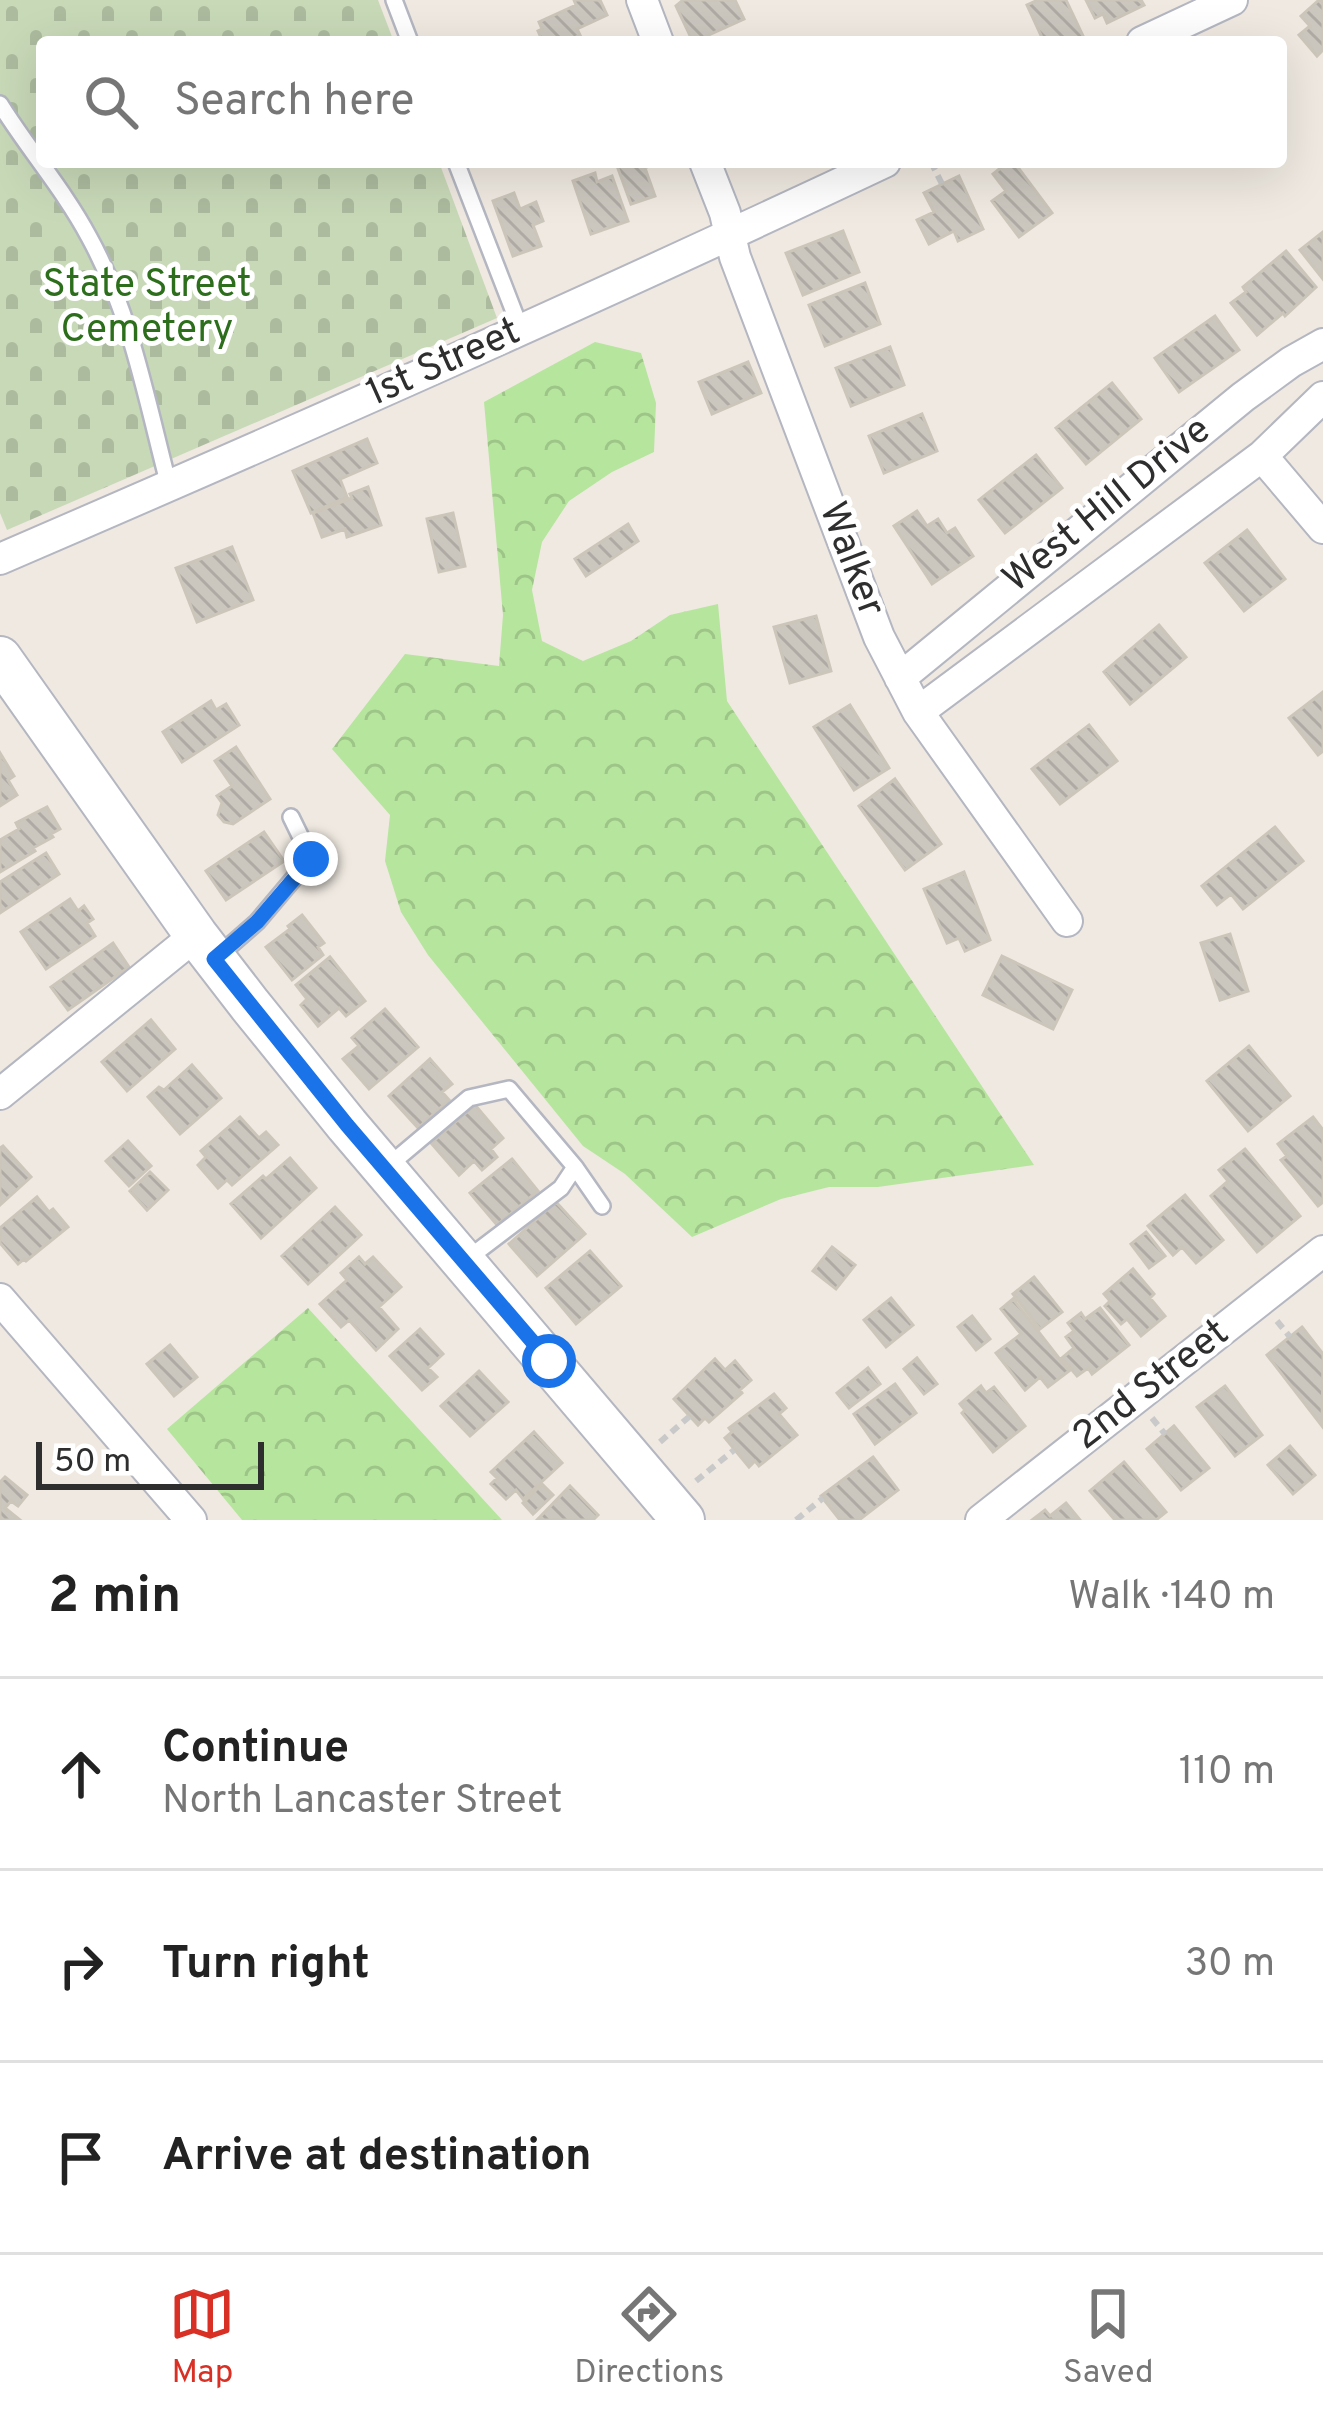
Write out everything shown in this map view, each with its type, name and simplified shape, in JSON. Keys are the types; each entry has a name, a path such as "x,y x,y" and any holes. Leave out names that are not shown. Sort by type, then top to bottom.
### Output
{"main road":[{"path":"3,670 205,947 384,1169 686,1504"}],"street":[{"path":"642,0 656,36"},
{"path":"1155,36 1232,0"},
{"name":"Walker","path":"707,168 879,637 918,712 1067,921"},
{"name":"1st Street","path":"0,559 729,237 873,168"},
{"name":"West Hill Drive","path":"900,678 1243,398 1323,344"},
{"name":"West Hill Drive","path":"918,712 1262,456 1323,397"},
{"path":"1262,456 1323,527"},
{"path":"0,1094 205,947"},
{"name":"2nd Street","path":"981,1520 1323,1251"},
{"path":"0,1299 191,1520"}],"lane":[{"path":"394,0 408,36"},
{"path":"0,104 36,157"},
{"path":"44,168 88,233 110,279 170,486"},
{"path":"458,168 521,330"},
{"path":"205,947 257,922 311,859 291,817"},
{"path":"384,1169 469,1098 508,1089 602,1206"},
{"path":"464,1261 561,1188 575,1167"}],"path":[{"path":"934,168 941,184"},
{"path":"654,1447 689,1416"},
{"path":"686,1504 734,1450"},
{"path":"796,1520 823,1498"}],"green space":[{"name":"State Street Cemetery","path":"0,0 378,0 392,36 36,36 36,168 441,168 497,318 7,530 0,513"},
{"path":"595,342 641,353 656,403 654,452 612,472 569,501 542,542 532,590 542,641 583,661 631,641 670,615 718,604 727,701 1034,1165 878,1187 829,1187 781,1199 692,1237 625,1174 583,1146 428,955 401,912 385,861 390,815 332,749 405,654 499,666 503,615 484,402"},
{"path":"308,1308 502,1520 242,1520 167,1429"}],"building":[{"path":"574,0 600,0 607,15 577,29 578,36 540,36 539,22 576,5"},
{"path":"683,0 735,0 744,19 706,36 690,36 676,6"},
{"path":"1066,0 1083,36 1041,36 1027,5"},
{"path":"1086,0 1141,0 1144,5 1107,23 1103,14 1095,18"},
{"path":"1323,0 1323,50 1317,56 1299,35 1310,26 1301,16"},
{"path":"618,168 645,168 655,196 631,204"},
{"path":"1000,168 1018,168 1052,213 1019,237 992,201 1006,191 993,174"},
{"path":"595,173 597,182 612,176 628,221 591,234 573,181"},
{"path":"959,176 983,229 958,241 954,231 929,244 917,220 934,212 924,193"},
{"path":"514,193 520,209 536,202 543,221 533,225 541,246 513,256 493,201"},
{"path":"843,231 859,272 803,295 786,253"},
{"path":"1323,232 1323,279 1300,250"},
{"path":"1286,251 1316,287 1257,335 1231,303"},
{"path":"865,283 880,324 825,346 809,305"},
{"path":"1215,316 1239,350 1179,392 1155,358"},
{"path":"890,347 904,385 851,406 836,368"},
{"path":"748,362 761,393 712,414 699,382"},
{"path":"1112,383 1141,419 1086,464 1056,428"},
{"path":"922,414 937,451 884,473 869,436"},
{"path":"367,439 377,463 340,479 347,497 311,513 293,471"},
{"path":"1036,455 1062,488 1005,533 979,500"},
{"path":"368,487 381,525 347,537 345,529 322,537 313,513"},
{"path":"917,511 927,526 938,519 947,533 955,528 973,556 932,584 894,526"},
{"path":"453,513 465,566 439,572 427,519"},
{"path":"628,524 638,541 586,576 575,559"},
{"path":"1247,530 1285,579 1244,611 1205,563"},
{"path":"232,547 253,600 197,622 176,568"},
{"path":"816,616 831,671 790,683 774,627"},
{"path":"1159,625 1186,657 1130,704 1104,672"},
{"path":"1323,692 1323,751 1318,755 1289,718"},
{"path":"211,701 216,710 226,704 239,725 182,762 163,732"},
{"path":"850,705 889,768 854,790 814,727"},
{"path":"1089,725 1117,761 1060,804 1032,769"},
{"path":"236,747 270,799 233,824 218,815 222,803 217,796 232,786 215,761"},
{"path":"0,753 14,776 8,780 17,795 0,806"},
{"path":"895,779 941,844 905,870 859,806"},
{"path":"47,807 60,829 0,872 0,840 19,829 16,823"},
{"path":"1275,827 1303,861 1243,909 1231,894 1217,905 1202,886"},
{"path":"264,832 284,861 226,900 206,871"},
{"path":"46,853 59,874 0,913 0,882"},
{"path":"964,872 990,940 965,951 959,938 947,943 924,889"},
{"path":"70,899 78,911 84,906 93,919 87,923 95,936 46,969 21,932"},
{"path":"302,915 324,943 318,947 323,955 292,980 266,947"},
{"path":"1230,934 1248,991 1220,1000 1201,943"},
{"path":"113,943 129,967 68,1010 51,987"},
{"path":"1002,956 1072,990 1053,1029 983,995"},
{"path":"330,957 365,1001 346,1016 339,1008 318,1026 301,1005 307,999 296,985"},
{"path":"385,1009 418,1047 369,1089 343,1059 359,1046 352,1038"},
{"path":"151,1020 175,1049 127,1091 102,1062"},
{"path":"1249,1046 1290,1096 1248,1131 1207,1081"},
{"path":"430,1059 452,1084 442,1092 449,1100 418,1128 389,1096"},
{"path":"192,1065 221,1098 180,1134 148,1097 159,1087 164,1090"},
{"path":"475,1105 503,1138 491,1149 497,1157 482,1170 474,1161 459,1175 431,1143"},
{"path":"240,1117 259,1138 266,1132 278,1145 232,1185 227,1180 218,1188 198,1165 206,1157 201,1151"},
{"path":"1313,1117 1323,1130 1323,1202 1318,1206 1281,1160 1287,1156 1278,1144"},
{"path":"128,1141 151,1166 129,1186 106,1161"},
{"path":"0,1148 31,1177 0,1205"},
{"path":"1245,1149 1300,1216 1257,1252 1211,1196 1228,1181 1219,1170"},
{"path":"290,1158 316,1188 261,1238 231,1204"},
{"path":"512,1159 538,1191 497,1225 470,1193"},
{"path":"150,1172 168,1190 147,1210 130,1191"},
{"path":"1185,1195 1223,1240 1196,1263 1182,1247 1173,1255 1148,1226"},
{"path":"37,1197 68,1227 18,1264 0,1243 0,1228"},
{"path":"556,1202 585,1234 537,1276 509,1244"},
{"path":"335,1207 361,1235 308,1284 282,1256"},
{"path":"1146,1232 1165,1256 1149,1268 1131,1244"},
{"path":"832,1247 855,1265 836,1289 813,1271"},
{"path":"590,1251 621,1286 576,1324 546,1288"},
{"path":"359,1257 365,1264 373,1257 401,1287 379,1307 398,1329 376,1350 349,1320 341,1327 320,1304 347,1280 341,1273"},
{"path":"1133,1269 1165,1316 1141,1336 1127,1319 1121,1324 1105,1306 1110,1301 1104,1294"},
{"path":"1034,1277 1062,1312 1040,1329 1013,1294"},
{"path":"891,1298 913,1325 886,1347 864,1320"},
{"path":"1013,1299 1069,1371 1048,1387 1040,1377 1025,1390 996,1353 1021,1334 1001,1309"},
{"path":"1100,1308 1129,1345 1092,1374 1088,1368 1077,1376 1062,1358 1074,1348 1066,1337 1074,1331 1068,1323"},
{"path":"972,1316 990,1339 976,1350 958,1327"},
{"path":"1302,1327 1323,1354 1322,1426 1267,1355"},
{"path":"420,1329 443,1354 428,1368 437,1377 422,1390 390,1356"},
{"path":"170,1345 197,1377 174,1396 147,1364"},
{"path":"917,1358 937,1384 924,1394 904,1369"},
{"path":"715,1359 725,1370 735,1361 751,1380 709,1422 705,1418 698,1425 674,1399"},
{"path":"868,1368 880,1384 849,1408 837,1393"},
{"path":"479,1371 508,1402 470,1436 441,1406"},
{"path":"895,1384 916,1413 875,1444 854,1414"},
{"path":"981,1386 986,1393 994,1387 1025,1426 993,1452 960,1404"},
{"path":"1225,1386 1262,1435 1235,1456 1197,1407"},
{"path":"774,1394 786,1408 779,1414 797,1435 759,1466 755,1461 749,1467 725,1438 732,1432 729,1428"},
{"path":"1174,1426 1209,1468 1181,1490 1147,1449"},
{"path":"534,1432 562,1463 523,1499 516,1490 506,1499 491,1484 497,1478 491,1472"},
{"path":"1290,1446 1315,1475 1293,1494 1268,1465"},
{"path":"873,1457 898,1490 859,1520 840,1520 821,1496"},
{"path":"1124,1462 1166,1512 1156,1520 1115,1520 1090,1491"},
{"path":"5,1477 27,1495 18,1506 11,1501 5,1508 20,1520 0,1520 0,1482"},
{"path":"542,1484 553,1495 533,1514 523,1503"},
{"path":"570,1486 598,1515 593,1520 537,1520"},
{"path":"1066,1503 1080,1520 1032,1520 1045,1510 1050,1516"}],"route":[{"path":"311,859 257,922 214,959 347,1125 549,1361"}]}
